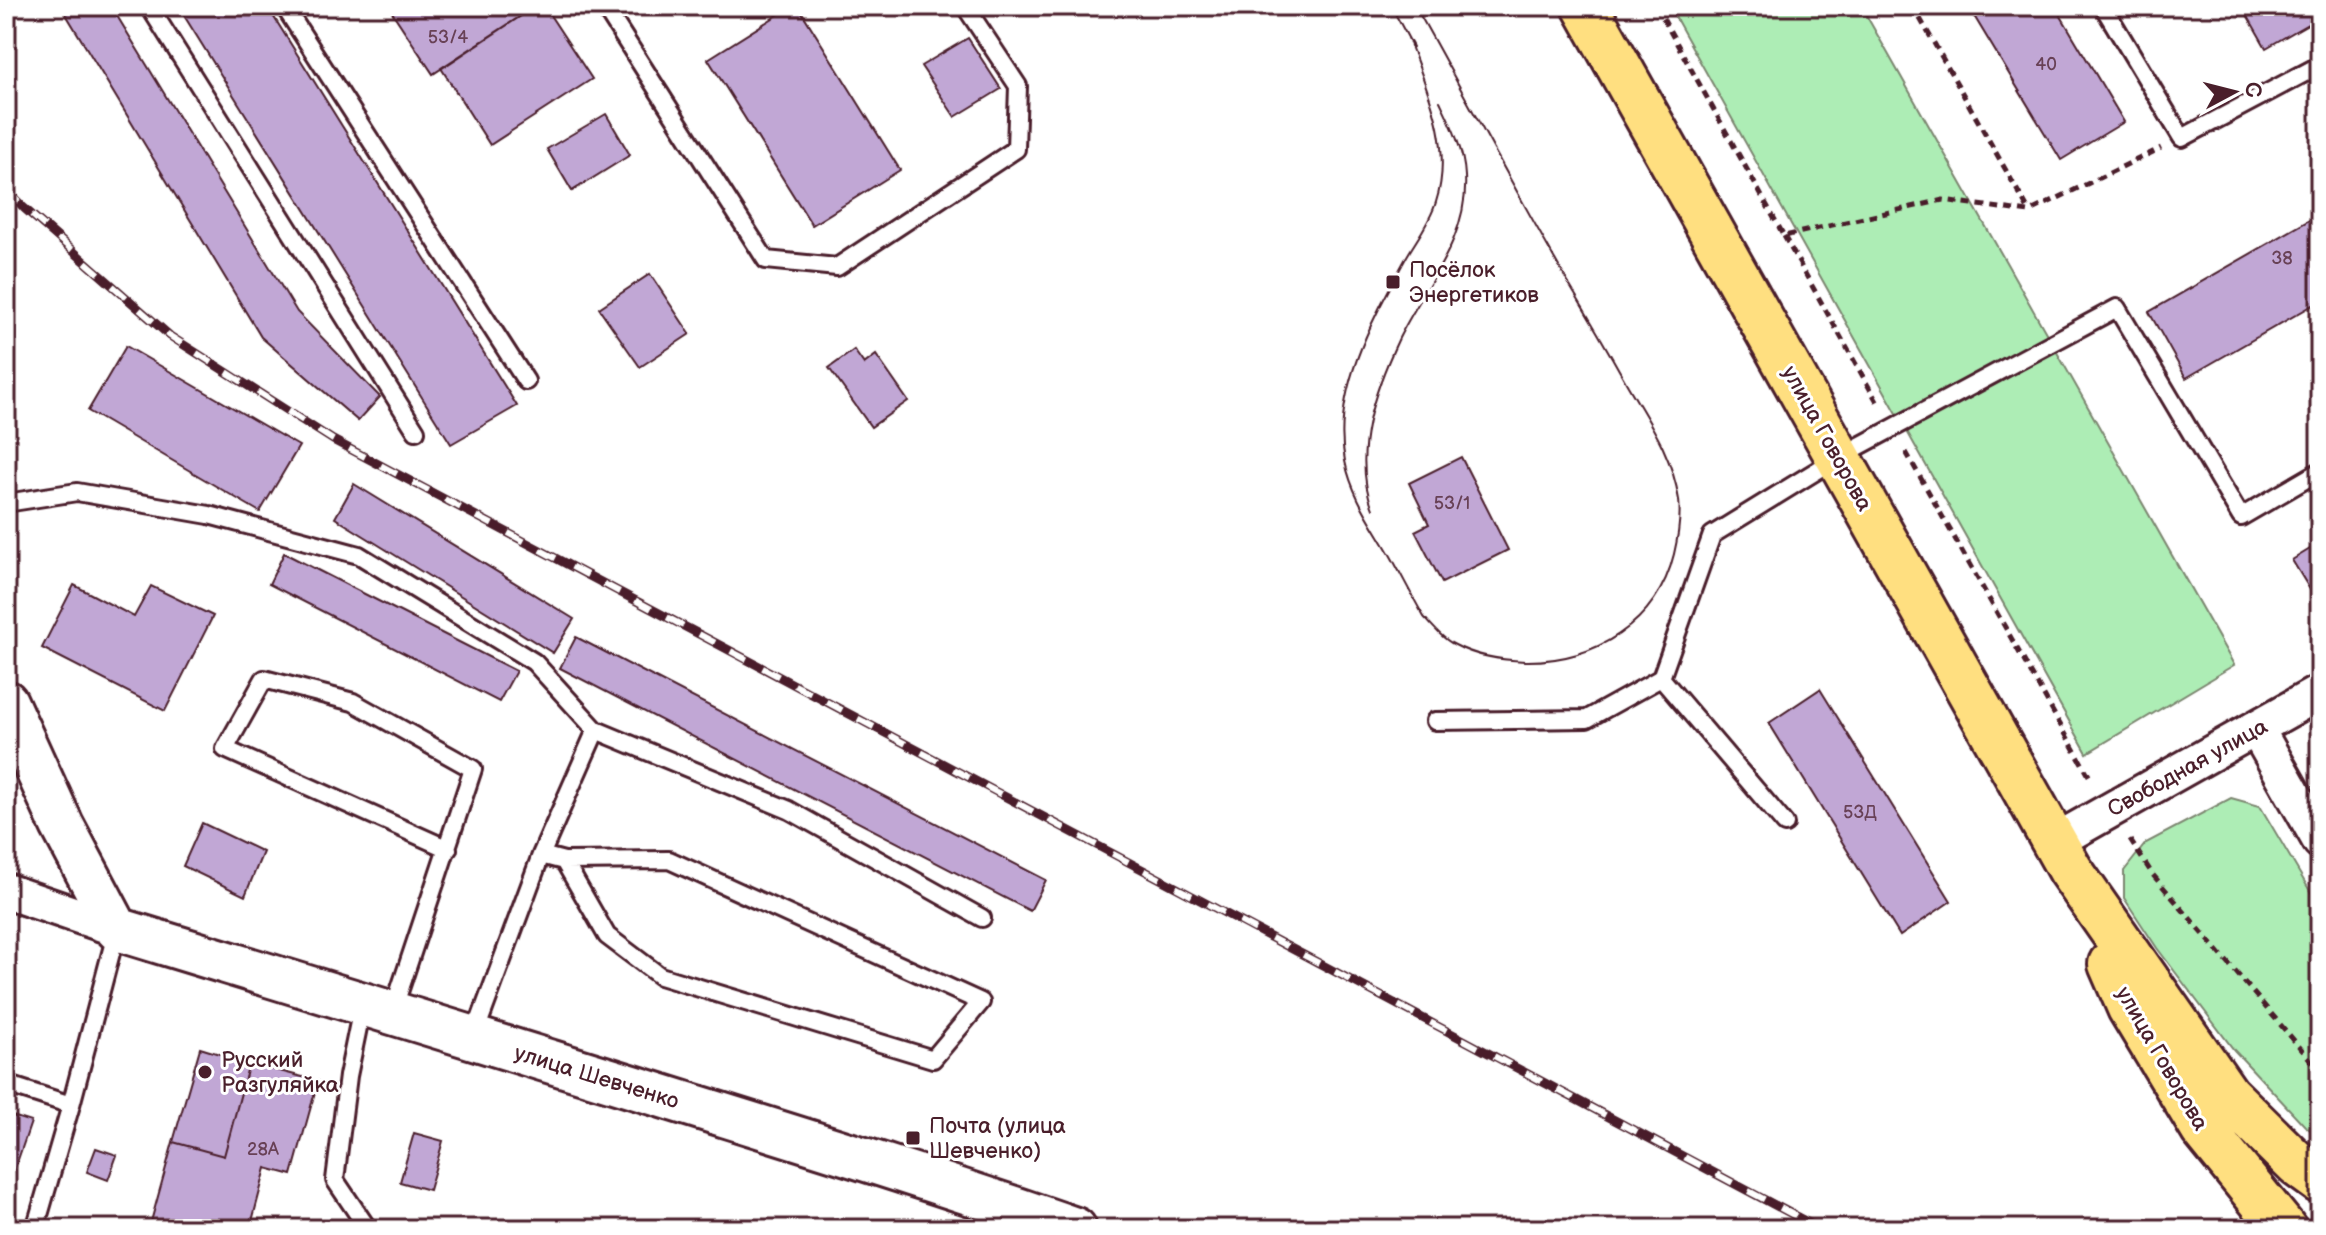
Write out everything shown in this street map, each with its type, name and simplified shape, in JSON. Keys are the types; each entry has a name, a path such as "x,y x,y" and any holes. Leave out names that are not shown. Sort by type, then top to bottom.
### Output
{"main road":[{"name":"улица Говорова","path":"1585,6 2062,856 2138,1022 2203,1129 2284,1229"},
{"name":"улица Говорова","path":"2062,856 2227,1095 2298,1165 2320,1181"}],"street":[{"name":"Свободная улица","path":"2062,856 2111,810 2320,692"},
{"path":"6,702 62,825 117,929"},
{"path":"2256,728 2320,841"},
{"name":"улица Шевченко","path":"6,891 117,929 378,1007 978,1195 1069,1228"}],"lane":[{"path":"149,6 416,431"},
{"path":"284,6 526,381"},
{"path":"611,8 766,260 837,267 1016,149 1018,86 965,6"},
{"path":"2103,6 2182,138 2320,65"},
{"path":"1435,721 1587,719 1661,678 1712,535 1839,457 2117,308 2241,517 2320,471"},
{"path":"6,503 77,492 209,515 359,555 534,662 596,730 789,810 982,918"},
{"path":"1661,678 1785,824"},
{"path":"368,1229 335,1180 348,1076 448,849 473,769 353,702 264,679 225,749 448,849"},
{"path":"473,1037 541,855 596,730"},
{"path":"541,855 564,861 669,860 981,1002 933,1059 660,976 607,936 564,861"},
{"path":"35,1229 117,929"},
{"path":"6,1084 71,1105"}],"path":[{"path":"1656,6 2076,756 2153,875 2320,1071"},
{"path":"1913,6 2029,212"},
{"path":"1784,236 1943,200 2029,212 2182,138"}],"green space":[{"path":"1669,6 1861,6 2234,665 2087,753"},
{"path":"2231,798 2260,806 2320,908 2320,1137 2305,1126 2234,1050 2157,948 2124,898 2124,871 2146,843"}],"building":[{"path":"61,6 111,6 297,312 380,397 358,421 261,337"},
{"path":"178,6 267,6 517,406 451,444"},
{"path":"388,6 536,6 433,74"},
{"path":"536,6 544,6 592,79 490,145 441,68"},
{"path":"792,6 798,6 900,170 812,225 708,59"},
{"path":"1968,6 2055,6 2124,122 2061,160"},
{"path":"2242,6 2320,6 2320,17 2266,48"},
{"path":"968,38 1001,89 955,117 921,66"},
{"path":"606,114 630,155 572,191 547,149"},
{"path":"2320,214 2320,301 2186,378 2149,312"},
{"path":"650,274 690,334 640,367 599,308"},
{"path":"126,346 299,446 260,512 88,411"},
{"path":"854,350 864,364 876,355 908,401 871,427 829,368"},
{"path":"1461,457 1508,550 1442,583 1415,531 1429,524 1409,483"},
{"path":"354,484 574,619 553,653 335,518"},
{"path":"2320,543 2320,606 2292,560"},
{"path":"284,553 516,671 499,702 269,584"},
{"path":"74,585 134,617 151,586 213,616 165,711 42,648"},
{"path":"576,637 1046,880 1030,911 560,668"},
{"path":"1820,689 1951,901 1900,936 1769,723"},
{"path":"202,823 263,852 245,896 183,866"},
{"path":"200,1048 249,1063 224,1156 173,1142"},
{"path":"249,1063 318,1081 292,1175 266,1168 250,1229 149,1229 173,1142 224,1156"},
{"path":"6,1114 31,1122 11,1180 6,1178"},
{"path":"414,1133 443,1141 429,1190 400,1182"},
{"path":"96,1148 117,1155 108,1180 87,1172"}],"tram line":[{"path":"1391,6 1413,47"},
{"path":"1408,38 1436,118 1442,160 1441,181 1431,216 1382,303 1350,381 1342,435 1348,474 1364,511 1424,617 1446,640 1472,652 1507,660 1551,660 1575,655 1598,646 1638,619 1666,579 1677,541 1680,507 1676,484 1666,454 1652,427 1550,251 1415,6"},
{"path":"1373,509 1364,466 1374,400 1399,338 1453,241 1464,199 1462,157 1440,101"}],"railway":[{"path":"6,189 170,336 333,440 1820,1229"}],"place":[{"name":"Посёлок Энергетиков","path":"1393,282"},
{"name":"Русский Разгуляйка","path":"205,1072"},
{"name":"Почта (улица Шевченко)","path":"913,1138"}]}
